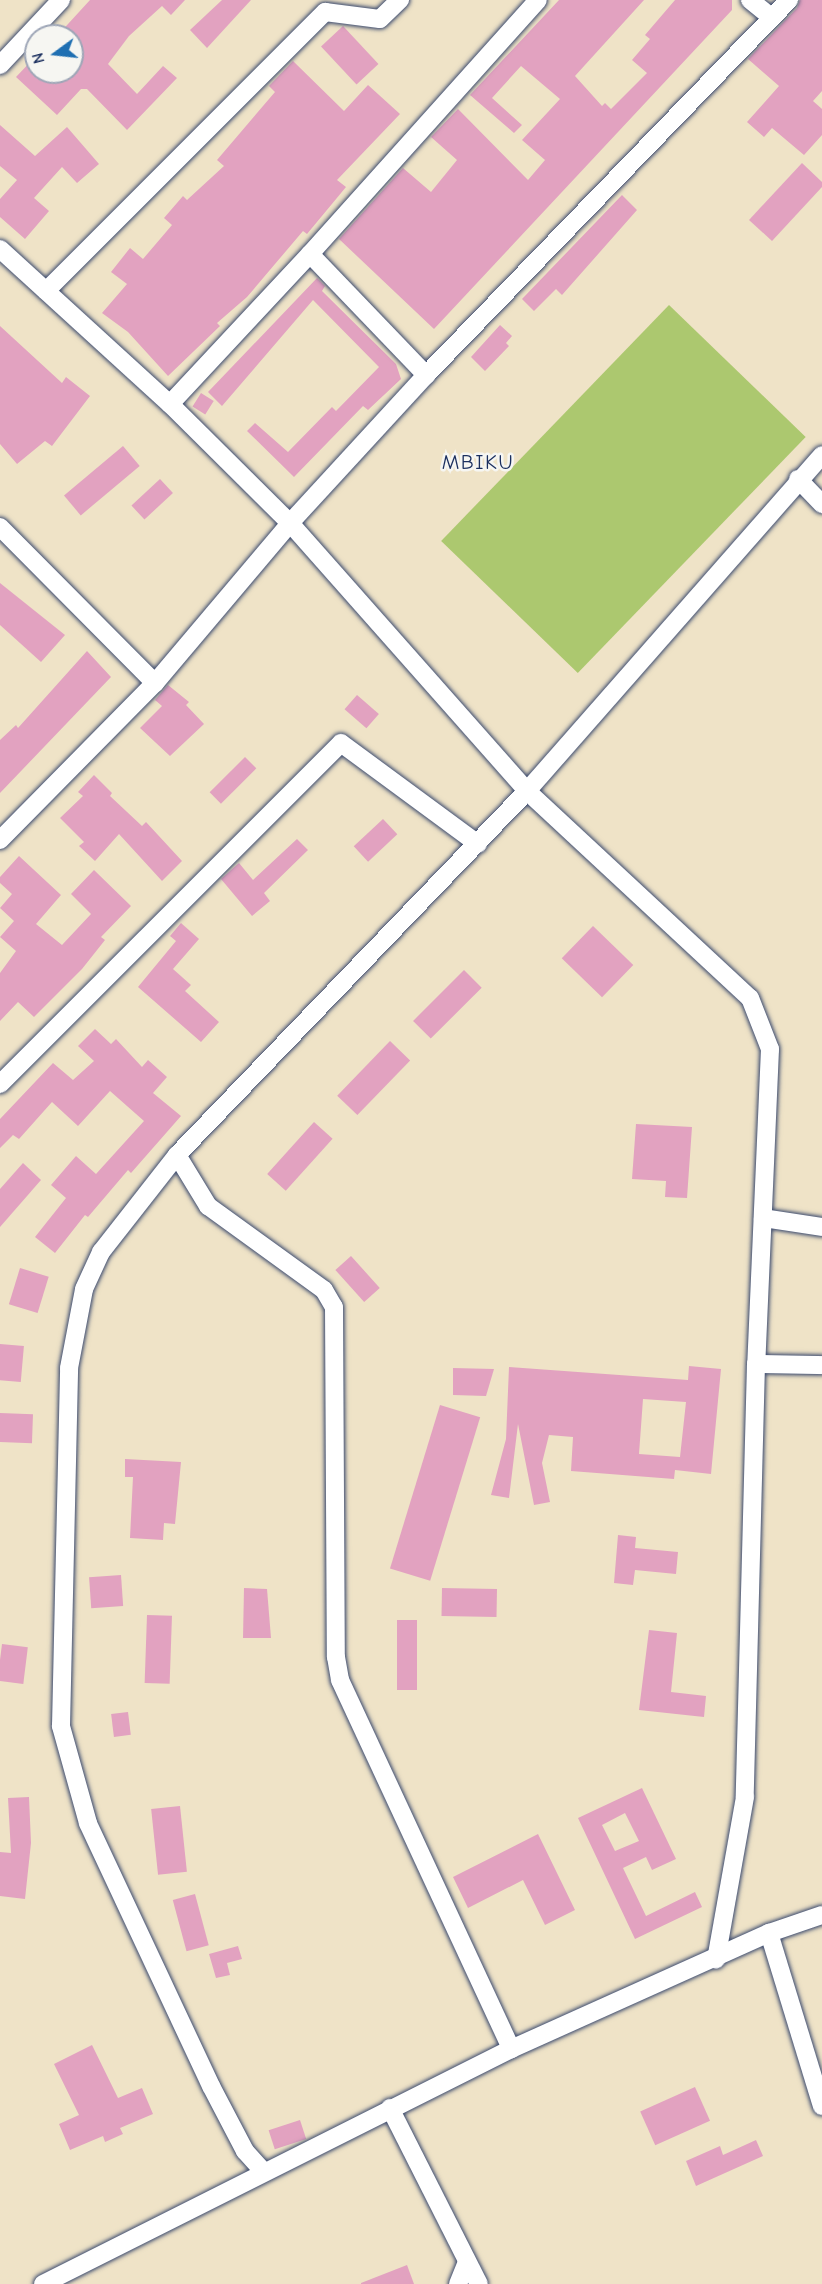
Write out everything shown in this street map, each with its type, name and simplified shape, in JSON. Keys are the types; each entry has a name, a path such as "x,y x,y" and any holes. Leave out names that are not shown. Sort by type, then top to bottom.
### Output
{"street":[{"path":"0,66 61,0"},
{"path":"46,291 325,12 381,19 400,0"},
{"path":"170,404 310,254 538,0"},
{"path":"750,0 772,18"},
{"path":"0,840 155,683 290,523 426,375 789,0"},
{"path":"0,249 170,404 290,523 527,790 750,998 770,1049 756,1365 745,1797 716,1959"},
{"path":"310,254 426,375"},
{"path":"263,2171 245,2151 211,2086 88,1823 60,1713 67,1401 74,1334 84,1289 101,1252 177,1155 478,844 798,479 822,455"},
{"path":"798,479 822,504"},
{"path":"2,534 155,683"},
{"path":"0,1084 341,743 478,844"},
{"path":"177,1155 208,1206 324,1290 334,1307 336,1657 340,1680 512,2049"},
{"path":"763,1218 822,1227"},
{"path":"756,1365 822,1365"},
{"path":"43,2284 263,2171 512,2049 716,1959 769,1933 822,1915"},
{"path":"769,1933 822,2106"},
{"path":"390,2108 479,2284"},
{"path":"458,2284 467,2262"}],"green space":[{"path":"669,305 806,437 578,673 441,541"}],"building":[{"path":"90,0 185,0 171,15 162,6 129,36 108,64 137,94 163,66 177,78 127,130 87,89 81,89 57,115 16,77 24,69 24,84 84,84 84,24 68,24"},
{"path":"222,0 251,0 207,48 190,30"},
{"path":"559,0 644,0 575,76 602,106 605,103 611,109 647,73 632,60 650,39 645,35 675,0 732,0 732,10 434,329 339,239 403,168 431,192 457,160 431,137 458,109 528,180 545,160 522,140 560,99 521,66 492,98 522,125 514,133 470,95"},
{"path":"800,0 822,0 822,91 813,101 822,109 822,135 804,155 772,128 764,137 747,122 779,86 748,59 797,8"},
{"path":"343,26 378,64 357,84 321,46"},
{"path":"293,61 344,111 368,85 400,114 337,180 346,187 307,234 303,231 247,297 217,323 220,326 168,376 128,332 102,313 127,284 111,272 130,248 143,259 172,225 164,218 183,196 187,200 224,166 217,160 275,92 269,86"},
{"path":"0,125 35,156 67,127 99,164 77,183 62,167 34,198 49,211 25,239 0,217 0,199 17,180 0,166"},
{"path":"802,163 822,182 822,187 772,241 749,220"},
{"path":"622,195 637,210 562,295 556,289 534,311 522,299"},
{"path":"317,278 325,286 322,291 396,364 401,379 368,410 363,406 294,477 247,431 255,423 288,452 332,407 336,411 379,367 313,300 222,406 208,392"},
{"path":"500,325 512,336 506,343 509,346 485,371 471,357"},
{"path":"0,326 62,383 66,377 90,396 52,446 45,441 17,464 0,444"},
{"path":"201,393 214,401 205,415 193,407"},
{"path":"123,446 140,466 81,515 64,495"},
{"path":"160,479 173,493 144,519 131,506"},
{"path":"0,583 65,635 41,662 0,625"},
{"path":"87,651 111,677 0,793 0,740 16,725 18,728"},
{"path":"168,685 189,702 186,705 204,724 170,756 140,728 162,706 155,700"},
{"path":"357,695 379,714 366,728 345,709"},
{"path":"245,757 256,768 221,804 210,792"},
{"path":"94,775 112,793 110,796 142,826 146,822 182,861 162,881 119,834 95,861 79,846 84,842 60,818 83,796 78,792"},
{"path":"383,819 397,834 368,862 354,846"},
{"path":"297,839 308,850 264,893 270,901 252,916 221,879 239,863 253,880"},
{"path":"19,856 61,895 36,924 62,945 91,914 71,894 94,870 131,906 101,937 105,940 82,969 34,1017 18,1002 0,1021 0,973 16,951 0,937 14,921 0,908 12,894 0,883 0,877"},
{"path":"181,923 199,939 173,969 191,985 185,991 219,1022 201,1042 138,987 176,941 170,936"},
{"path":"593,926 633,965 602,997 562,958"},
{"path":"464,970 482,988 431,1039 413,1021"},
{"path":"95,1029 111,1044 116,1039 142,1067 148,1060 167,1077 153,1093 181,1116 131,1173 128,1170 88,1217 85,1215 55,1253 35,1237 66,1198 51,1185 76,1156 96,1174 144,1121 110,1091 78,1126 52,1102 19,1139 13,1135 0,1148 0,1119 53,1063 73,1080 94,1061 78,1046"},
{"path":"390,1041 410,1060 357,1115 337,1096"},
{"path":"314,1122 333,1139 286,1191 267,1174"},
{"path":"636,1124 692,1127 687,1198 665,1197 666,1181 632,1179"},
{"path":"23,1163 41,1180 0,1227 0,1189"},
{"path":"351,1256 380,1288 364,1302 335,1270"},
{"path":"20,1268 49,1277 38,1313 9,1304"},
{"path":"0,1344 24,1346 21,1382 0,1380"},
{"path":"689,1366 721,1369 711,1474 675,1470 674,1479 571,1471 573,1437 549,1435 542,1463 550,1502 534,1505 518,1424 509,1498 491,1495 506,1439 509,1367 688,1380","holes":["643,1399 686,1402 680,1457 639,1454"]},
{"path":"453,1368 494,1369 486,1396 453,1395"},
{"path":"440,1405 480,1417 430,1581 390,1569"},
{"path":"0,1413 33,1414 32,1443 0,1442"},
{"path":"125,1459 181,1462 175,1524 164,1523 163,1540 130,1538 133,1477 125,1477"},
{"path":"618,1535 636,1537 635,1548 678,1552 676,1574 635,1570 633,1585 614,1583"},
{"path":"121,1575 123,1606 91,1608 89,1577"},
{"path":"244,1588 267,1589 271,1638 243,1638"},
{"path":"442,1588 497,1589 497,1617 442,1616"},
{"path":"147,1615 172,1616 170,1684 145,1683"},
{"path":"397,1620 417,1620 417,1690 397,1690"},
{"path":"649,1630 677,1633 671,1692 706,1696 704,1717 639,1710"},
{"path":"2,1644 28,1647 23,1684 0,1681"},
{"path":"128,1712 131,1735 114,1737 111,1714"},
{"path":"642,1788 676,1859 652,1870 646,1857 623,1868 646,1916 695,1892 702,1907 635,1939 578,1818","holes":["625,1813 639,1841 615,1851 602,1825"]},
{"path":"29,1797 31,1843 25,1899 0,1896 0,1852 11,1853 8,1798"},
{"path":"180,1806 187,1872 158,1875 151,1809"},
{"path":"538,1834 575,1910 545,1925 523,1880 468,1908 453,1877"},
{"path":"195,1894 209,1945 187,1951 173,1900"},
{"path":"238,1946 242,1959 227,1963 230,1975 216,1978 209,1954"},
{"path":"92,2045 118,2098 142,2088 153,2114 120,2128 123,2134 105,2142 103,2136 70,2150 59,2124 79,2115 54,2064"},
{"path":"695,2087 710,2121 655,2145 640,2111"},
{"path":"300,2120 306,2139 275,2149 269,2130"},
{"path":"756,2140 763,2156 696,2186 686,2161 720,2146 723,2155"},
{"path":"407,2265 414,2284 361,2284 361,2283"}],"district":[{"name":"MBIKU","path":"478,462"}]}
